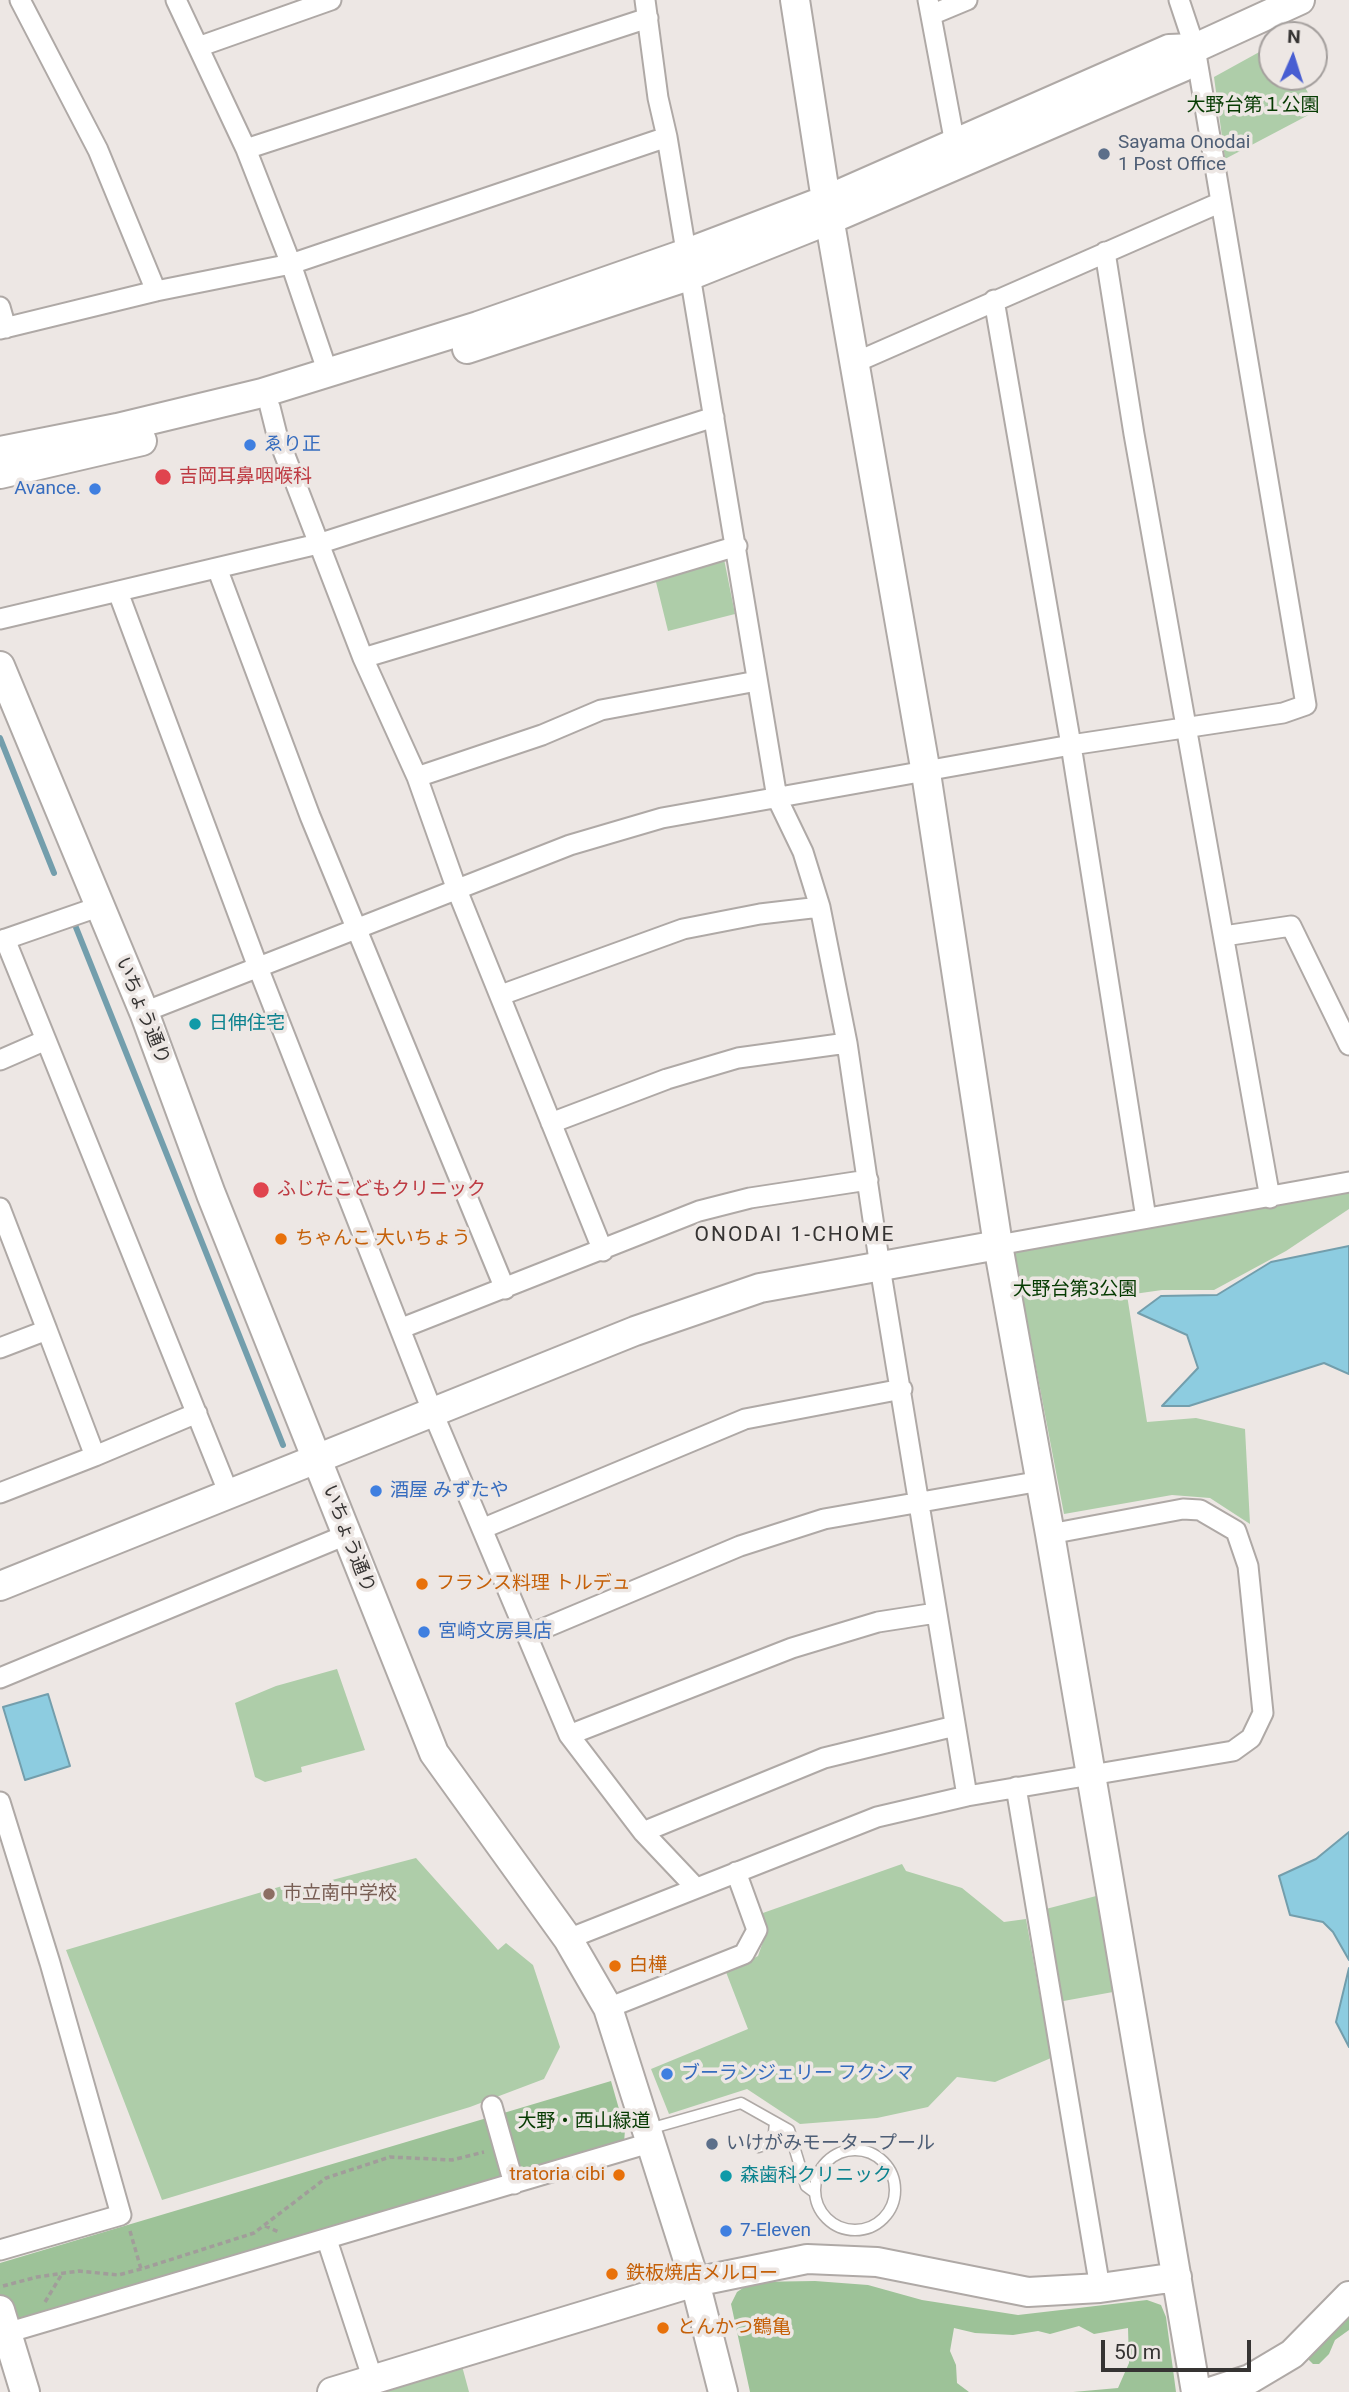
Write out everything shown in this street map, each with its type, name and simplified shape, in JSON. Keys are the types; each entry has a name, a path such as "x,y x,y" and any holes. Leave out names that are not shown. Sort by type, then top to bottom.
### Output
{"street":[{"path":"20,0 98,150 156,291"},
{"path":"176,0 246,149 291,264 328,373"},
{"path":"198,47 331,0"},
{"path":"795,0 828,210 926,773 998,1245 1041,1481 1196,2392"},
{"path":"955,144 930,8 967,0"},
{"path":"144,1012 258,970 570,845 662,818 1071,745 1283,713 1306,705 1219,203 1195,48 1179,0"},
{"path":"828,210 955,144 1169,49 1195,48 1300,0"},
{"path":"246,149 647,9 658,98 737,546 777,798 803,852 820,907 848,1043 880,1267 967,1796"},
{"path":"0,474 78,458 270,407 530,330 1183,66 1195,48"},
{"path":"0,307 3,329 156,291 291,264 667,137"},
{"path":"854,363 1219,203"},
{"path":"1105,252 1270,1198"},
{"path":"0,452 117,428 328,373 686,265"},
{"path":"993,300 1071,745 1146,1218"},
{"path":"270,407 318,544 363,658 417,777 457,890 603,1251"},
{"path":"0,619 318,544 714,417"},
{"path":"363,658 737,546"},
{"path":"217,569 310,816 505,1289"},
{"path":"118,592 258,970 402,1328 433,1413 484,1528 569,1735 643,1832 696,1888"},
{"name":"いちょう通り","path":"0,666 98,907 144,1012 211,1194 434,1754 568,1940 608,2008 695,2282 723,2392"},
{"path":"417,777 542,735 601,710 757,681"},
{"path":"98,907 3,940 229,1494"},
{"path":"501,995 683,929 760,914 820,907"},
{"path":"1224,936 1291,926 1349,1045"},
{"path":"0,1060 46,1040"},
{"path":"551,1123 667,1079 738,1059 848,1043"},
{"path":"402,1328 699,1211 750,1198 867,1180"},
{"path":"0,1586 635,1331 760,1288 1349,1182"},
{"path":"0,1208 95,1456"},
{"path":"0,1348 47,1330"},
{"path":"484,1528 745,1419 902,1390"},
{"path":"0,1493 197,1413"},
{"path":"528,1635 740,1546 824,1519 919,1500 1041,1481"},
{"path":"568,1940 877,1817 967,1796 1233,1751 1251,1738 1263,1713 1248,1566 1236,1531 1200,1510 1183,1509 1050,1534"},
{"path":"0,1678 346,1535"},
{"path":"569,1735 792,1648 878,1622 936,1613"},
{"path":"643,1832 824,1758 955,1726"},
{"path":"1016,1787 1100,2288"},
{"path":"0,1802 50,1962 121,2216 0,2250"},
{"path":"608,2008 744,1954 757,1930 736,1872"},
{"path":"492,2106 514,2184"},
{"path":"25,2392 2,2326 37,2324 327,2240 514,2184 650,2136"},
{"path":"327,2240 373,2380"},
{"path":"332,2392 695,2282 807,2259 877,2262 1028,2292 1100,2288 1177,2277"},
{"path":"1210,2392 1250,2379 1292,2354 1349,2296"}],"lane":[{"path":"650,2136 741,2102 789,2130 806,2186 814,2192 822,2214 831,2223 854,2230 876,2224 886,2216 892,2206 895,2183 886,2163 867,2151 856,2149 834,2154 825,2162 815,2181 814,2192"},
{"path":"758,2147 773,2143 775,2123"}],"path":[{"path":"0,2287 37,2277 79,2271 118,2275 141,2269 254,2233 326,2178 390,2157 452,2160 503,2146"},
{"path":"121,2216 129,2227 141,2269"},
{"path":"37,2324 38,2313 62,2274"}],"green space":[{"name":"大野台第１公園","path":"1258,53 1258,91 1307,91 1318,110 1225,159 1214,77"},
{"path":"724,559 735,614 668,631 656,582"},
{"name":"大野台第3公園","path":"1349,1190 1349,1209 1286,1251 1214,1290 1162,1290 1127,1295 1147,1422 1196,1418 1245,1429 1250,1524 1210,1498 1172,1495 1064,1514 1013,1247"},
{"path":"337,1669 365,1750 301,1767 302,1772 265,1782 255,1777 235,1703 276,1686"},
{"path":"416,1858 498,1950 506,1943 533,1965 560,2047 544,2079 470,2107 162,2200 66,1950 289,1884 294,1890"},
{"path":"902,1864 906,1871 962,1888 1004,1922 1026,1919 1051,2058 995,2082 957,2077 928,2107 877,2118 800,2124 747,2089 669,2114 651,2069 748,2029 726,1972 758,1956 766,1933 760,1914"},
{"path":"1100,1895 1113,1992 1058,2002 1042,1910"},
{"name":"大野・西山緑道","path":"611,2081 625,2130 624,2143 0,2324 0,2263"},
{"path":"815,2281 868,2285 922,2300 1018,2315 1147,2300 1161,2305 1166,2317 1176,2392 1073,2392 1118,2388 1129,2363 1128,2328 1094,2334 1079,2326 1050,2334 1038,2331 1013,2335 975,2333 954,2328 950,2351 956,2365 957,2383 969,2392 750,2392 731,2304 737,2292 752,2282"},
{"path":"1349,2302 1349,2330 1335,2340 1329,2354 1319,2364 1313,2364 1307,2358"},
{"path":"462,2366 469,2392 375,2392"}],"water":[{"path":"1349,1246 1349,1374 1324,1363 1189,1406 1162,1406 1198,1368 1187,1335 1138,1313 1161,1296 1217,1295 1271,1262"},
{"path":"48,1694 70,1766 25,1780 3,1707"},
{"path":"1349,1832 1349,1960 1333,1932 1323,1922 1290,1915 1279,1876 1316,1859"},
{"path":"1349,1968 1349,2047 1336,2022"}],"waterway":[{"path":"0,738 54,873"},
{"path":"75,925 283,1445"}],"place":[{"name":"Sayama Onodai 1 Post Office","path":"1104,154"},
{"name":"ゑり正","path":"250,445"},
{"name":"吉岡耳鼻咽喉科","path":"163,477"},
{"name":"Avance.","path":"95,489"},
{"name":"日伸住宅","path":"195,1024"},
{"name":"ふじたこどもクリニック","path":"261,1190"},
{"name":"ちゃんこ 大いちょう","path":"281,1239"},
{"name":"酒屋 みずたや","path":"376,1491"},
{"name":"フランス料理 トルデュ","path":"422,1584"},
{"name":"宮崎文房具店","path":"424,1632"},
{"name":"市立南中学校","path":"269,1894"},
{"name":"白樺","path":"615,1966"},
{"name":"ブーランジェリー フクシマ","path":"667,2074"},
{"name":"いけがみモータープール","path":"712,2144"},
{"name":"tratoria cibi","path":"619,2175"},
{"name":"森歯科クリニック","path":"726,2176"},
{"name":"7-Eleven","path":"726,2231"},
{"name":"鉄板焼店メルロー","path":"612,2274"},
{"name":"とんかつ鶴亀","path":"663,2328"}],"district":[{"name":"ONODAI 1-CHOME","path":"795,1236"}]}
